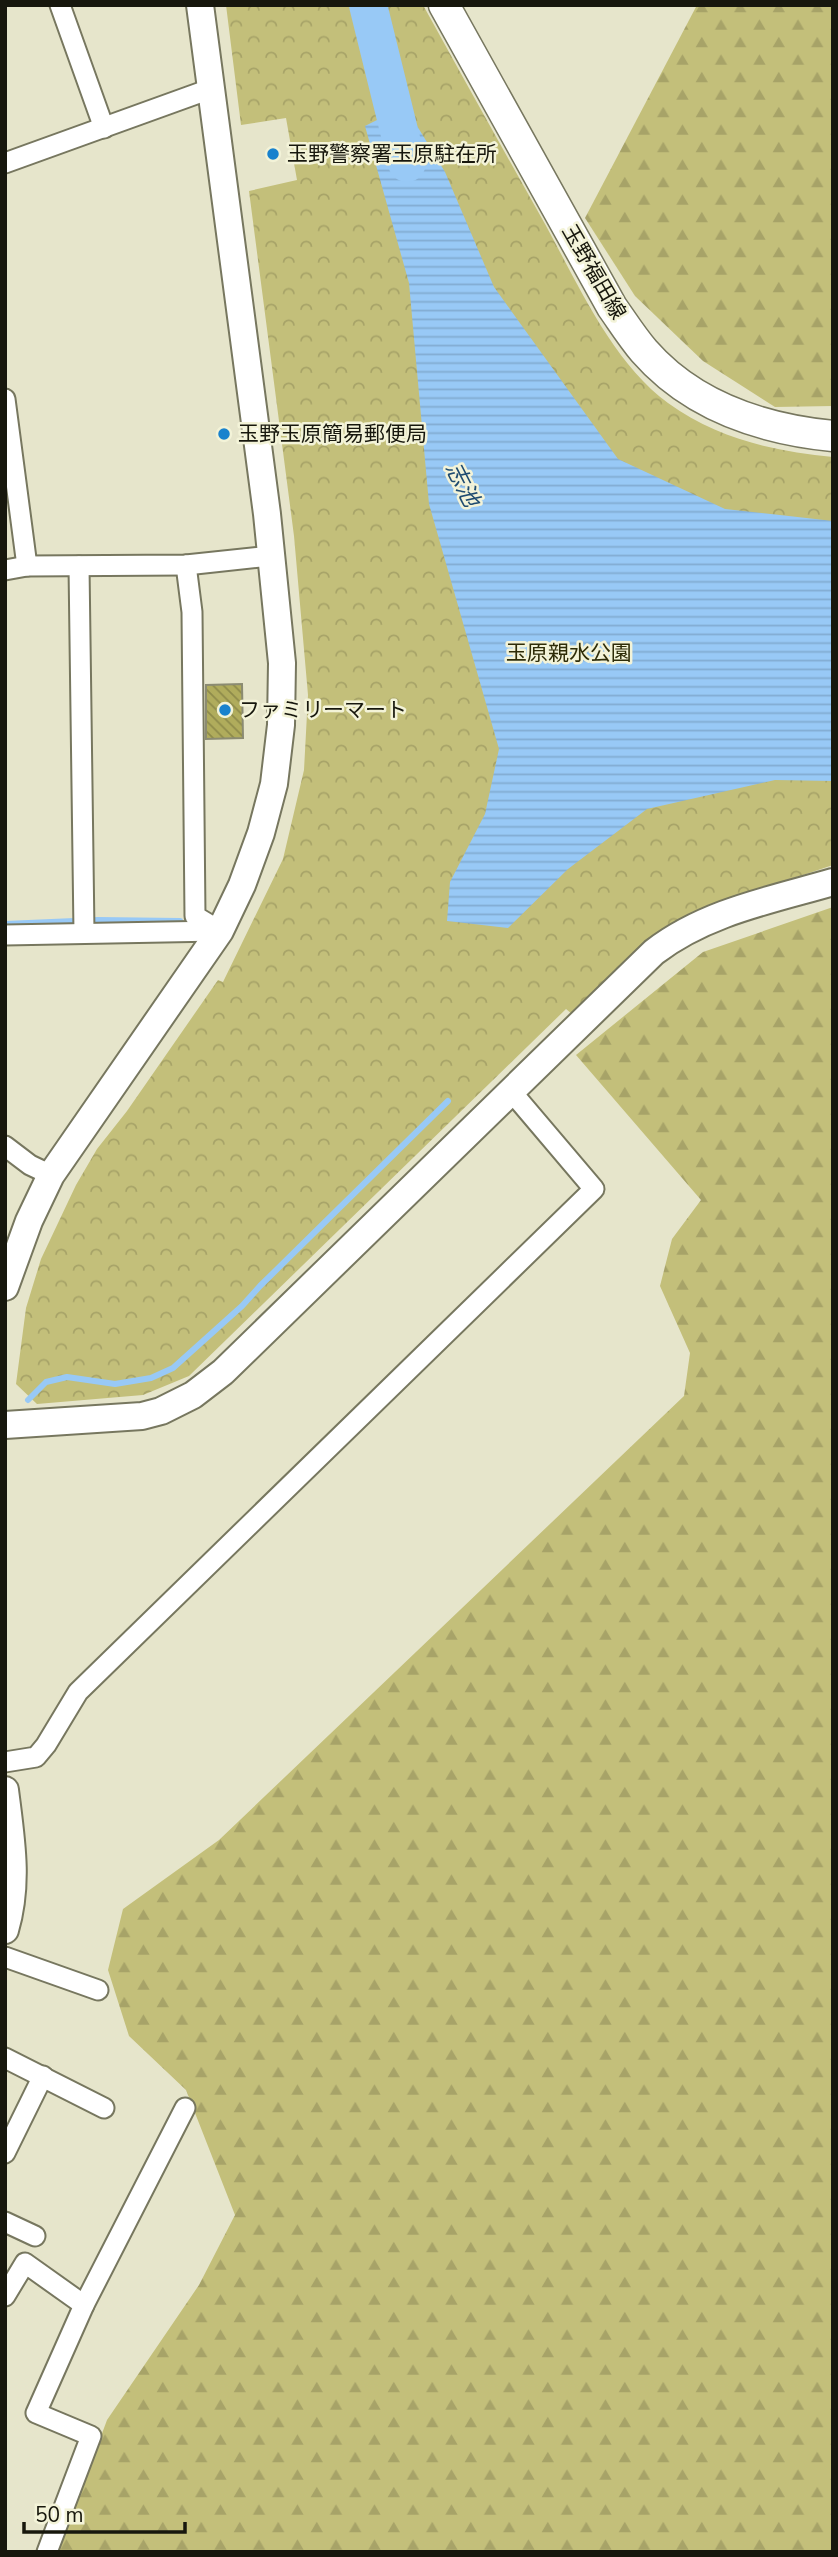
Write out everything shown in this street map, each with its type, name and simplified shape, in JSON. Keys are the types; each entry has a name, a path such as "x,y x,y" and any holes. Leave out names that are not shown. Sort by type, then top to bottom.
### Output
{"main road":[{"name":"玉野福田線","path":"444,5 612,307 645,351 674,380 708,402 738,416 825,431"}],"street":[{"path":"60,5 104,128"},
{"path":"5,1287 29,1221 51,1175 219,931 247,872 274,784 281,725 282,663 267,514 200,5"},
{"path":"5,163 210,89"},
{"path":"5,399 27,566"},
{"path":"5,570 27,566 186,565 270,556"},
{"path":"186,565 192,612 195,916 219,931"},
{"path":"79,566 84,925"},
{"path":"5,1425 142,1416 178,1405 223,1372 510,1090 630,975 675,936 719,916 833,882"},
{"path":"5,935 84,925 219,931"},
{"path":"5,1762 36,1757 78,1692 594,1189 510,1090"},
{"path":"5,1146 30,1165 51,1175"},
{"path":"5,1790 13,1892 5,1930"},
{"path":"5,1957 98,1990"},
{"path":"5,2058 104,2108"},
{"path":"5,2152 43,2076"},
{"path":"47,2552 91,2436 36,2413 84,2305 185,2108"},
{"path":"5,2222 35,2235"},
{"path":"5,2296 25,2263 84,2305"}],"green space":[{"name":"玉原親水公園","path":"226,5 423,5 598,321 613,344 648,386 687,415 726,434 768,447 833,457 833,865 692,912 643,944 572,1014 566,1009 189,1376 143,1395 37,1404 16,1384 26,1308 41,1259 76,1185 97,1149 127,1111 218,980 223,982 283,859 304,770 308,695 294,536 249,191 297,180 286,118 241,125"},
{"path":"697,5 833,5 833,406 775,407 703,361 635,296 585,218"},
{"path":"833,907 833,2552 58,2552 107,2420 199,2285 235,2215 186,2090 129,2036 108,1970 123,1909 219,1840 684,1396 690,1353 660,1286 672,1239 701,1200 576,1055 703,952"}],"water":[{"path":"405,106 445,172 494,287 618,459 725,509 833,521 833,781 775,780 647,809 568,869 508,928 447,921 450,882 485,814 499,749 429,504 409,283 365,126"}],"building":[{"path":"242,684 243,738 206,739 206,685"}],"waterway":[{"name":"志池","path":"368,5 407,163"},
{"path":"5,924 98,920 180,921"},
{"path":"28,1400 46,1382 67,1377 115,1384 151,1378 173,1368 242,1306 448,1101"}],"place":[{"name":"玉野警察署玉原駐在所","path":"273,154"},
{"name":"玉野玉原簡易郵便局","path":"224,434"},
{"name":"ファミリーマート","path":"225,710"}]}
